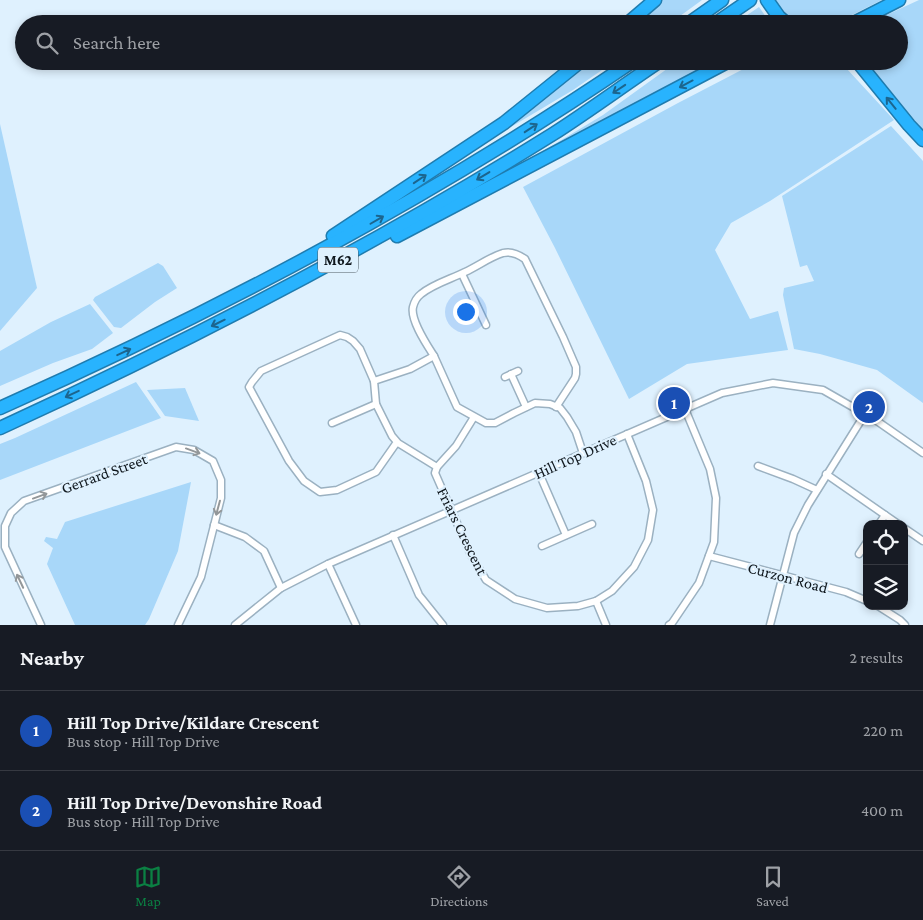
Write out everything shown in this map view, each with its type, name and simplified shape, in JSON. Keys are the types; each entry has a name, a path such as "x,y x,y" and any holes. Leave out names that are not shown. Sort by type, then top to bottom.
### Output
{"highway":[{"path":"638,15 655,0"},
{"path":"701,15 722,0"},
{"path":"728,15 750,0"},
{"path":"767,0 779,15"},
{"path":"870,15 899,0"},
{"name":"M62","path":"262,283 504,123 570,70"},
{"name":"M62","path":"0,408 140,344 262,283 466,168 619,70"},
{"name":"M62","path":"244,311 444,200 554,133 647,70"},
{"name":"M62","path":"0,428 366,252 712,70"},
{"path":"864,70 923,140"}],"street":[{"path":"556,407 575,378 576,367 563,336 524,259 519,254 504,253 494,256 420,295 415,302 413,314 457,407 486,423 495,423 534,403 550,404 556,407 560,408 564,413 576,432 583,453"},
{"path":"462,274 486,325"},
{"path":"397,442 376,472 337,490 320,492 304,481 289,461 249,388 261,371 340,335 353,341 360,349 374,381 376,404 392,436 397,442 436,470 456,446 474,417"},
{"path":"374,381 410,370 434,356"},
{"path":"518,371 508,376 526,407"},
{"name":"Hill Top Drive","path":"235,625 281,588 328,564 722,392 773,383 823,390 878,421 923,453"},
{"path":"332,423 376,404"},
{"path":"669,625 699,583 714,542 716,498 710,469 685,409"},
{"path":"770,625 794,533 826,474 865,414"},
{"name":"Friars Crescent","path":"436,470 471,555 486,580 515,599 547,608 578,606 596,602 612,592 634,567 648,540 653,510 646,481 627,434"},
{"name":"Gerrard Street","path":"41,625 5,547 5,526 11,513 24,502 176,447 194,450 212,462 221,480 221,498 214,525"},
{"path":"758,466 817,490"},
{"path":"539,472 566,535"},
{"path":"826,474 892,520"},
{"path":"882,520 885,515"},
{"path":"542,546 592,524"},
{"path":"178,625 200,577 214,525 245,537 264,550 281,588"},
{"path":"908,531 923,541"},
{"path":"393,535 420,595 443,625"},
{"path":"859,554 863,548"},
{"name":"Curzon Road","path":"709,556 846,592 863,598"},
{"path":"328,564 356,625"},
{"path":"596,602 606,625"},
{"path":"884,610 905,625"}],"shaded area":[{"path":"661,0 702,0 681,15 644,15"},
{"path":"774,0 882,0 852,15 787,15 779,9"},
{"path":"919,0 923,0 923,130 873,70 908,70 908,15 886,15"},
{"path":"759,7 765,15 747,15"},
{"path":"578,70 602,70 573,90 471,151 553,91"},
{"path":"666,70 702,70 632,108 543,151 603,115"},
{"path":"742,70 848,70 894,120 770,201 731,223 715,250 750,319 778,311 788,350 687,364 629,399 523,187"},
{"path":"0,124 37,288 0,331"},
{"path":"891,126 923,161 923,403 877,370 820,354 794,349 783,295 784,288 814,281 807,265 800,267 782,196"},
{"path":"158,263 163,266 177,288 121,328 114,327 93,300 95,297"},
{"path":"90,304 113,333 92,349 53,363 0,386 0,351 51,322"},
{"path":"136,382 161,418 0,480 0,444"},
{"path":"185,388 199,421 165,416 147,390"},
{"path":"191,482 178,551 145,625 75,625 47,564 53,548 44,541 46,537 57,539 65,522"}],"place":[{"name":"Hill Top Drive/Kildare Crescent","path":"674,403"},
{"name":"Hill Top Drive/Devonshire Road","path":"869,407"}]}
